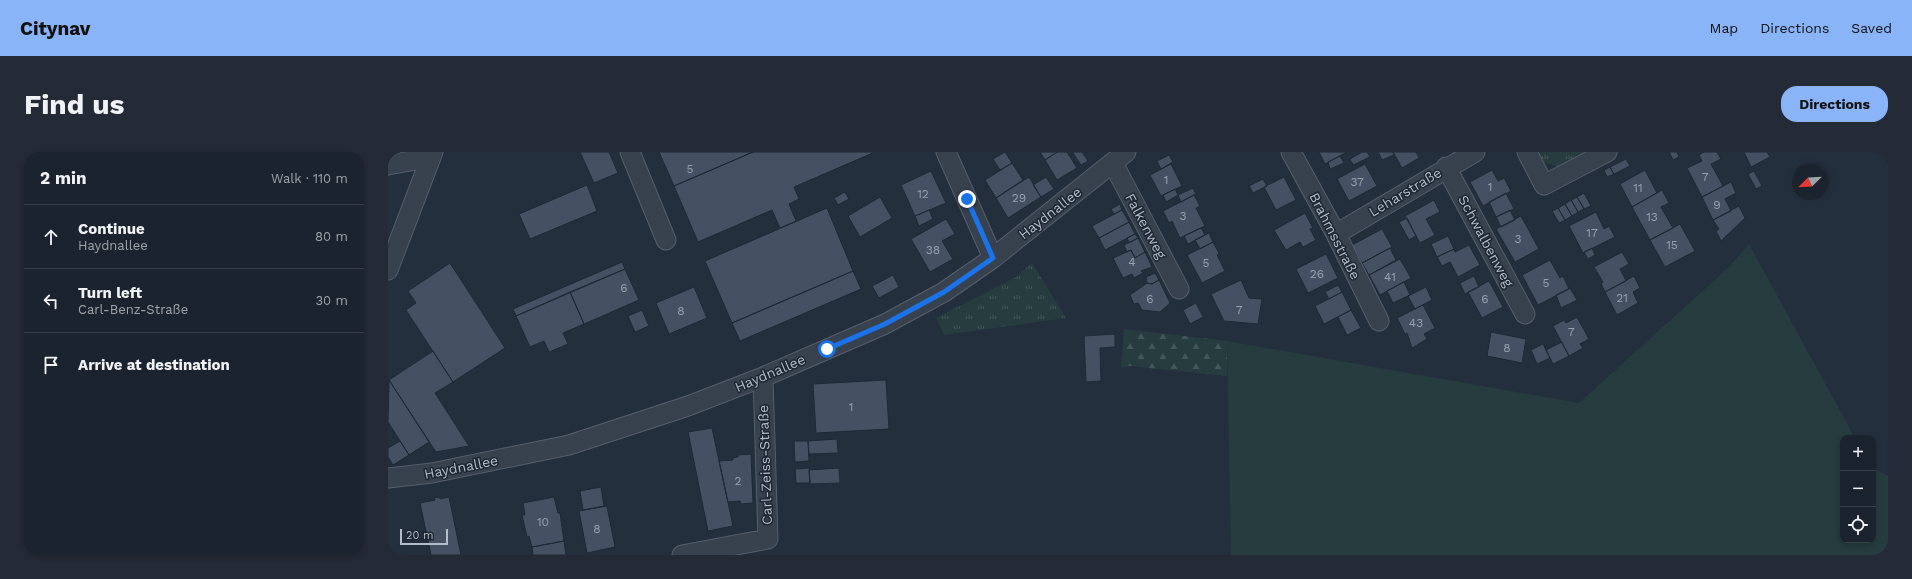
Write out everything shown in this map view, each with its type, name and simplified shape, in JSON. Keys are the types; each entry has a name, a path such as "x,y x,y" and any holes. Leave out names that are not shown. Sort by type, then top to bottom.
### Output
{"street":[{"path":"630,152 666,240"},
{"path":"946,152 993,258"},
{"name":"Brahmsstraße","path":"1291,152 1336,234 1379,321"},
{"path":"1527,152 1544,185 1607,152"},
{"name":"Leharstraße","path":"1336,234 1466,154"},
{"path":"388,165 431,156"},
{"path":"388,270 431,156"},
{"name":"Haydnallee","path":"388,478 432,473 569,445 688,406 763,377 885,324 944,292 993,258 1120,158"},
{"name":"Falkenweg","path":"1120,158 1179,289"},
{"name":"Schwalbenweg","path":"1446,167 1525,314"},
{"name":"Carl-Zeiss-Straße","path":"682,555 768,539 763,377"}],"green space":[{"path":"1538,152 1583,152 1585,156 1564,168 1545,163"},
{"path":"1749,244 1853,435 1840,435 1840,543 1876,543 1876,470 1888,476 1888,555 1231,555 1227,341 1579,403 1729,267"},
{"path":"1032,263 1066,318 944,335 936,318 1016,277"},
{"path":"1124,329 1227,341 1227,376 1130,366 1121,368"}],"building":[{"path":"580,152 609,152 618,173 594,183"},
{"path":"659,152 753,152 674,186"},
{"path":"753,152 875,152 794,187 799,199 789,204 796,221 780,228 772,210 698,242 674,186"},
{"path":"1005,152 1012,163 1000,170 993,159"},
{"path":"1040,152 1057,152 1045,160"},
{"path":"1057,152 1067,152 1077,168 1057,180 1045,160"},
{"path":"1082,152 1088,161 1081,165 1073,153"},
{"path":"1319,152 1347,152 1325,164"},
{"path":"1362,152 1367,152 1370,157 1353,165 1350,159"},
{"path":"1378,152 1393,152 1394,155 1382,160"},
{"path":"1393,152 1416,152 1419,158 1402,168"},
{"path":"1669,152 1677,152 1679,157 1673,160"},
{"path":"1704,152 1717,152 1721,159 1711,164 1723,186 1702,197 1687,168 1702,161 1699,155"},
{"path":"1744,152 1767,152 1770,157 1751,167"},
{"path":"1169,155 1173,162 1161,169 1157,161"},
{"path":"1340,156 1344,163 1330,169 1328,162"},
{"path":"1626,159 1630,166 1614,174 1610,167"},
{"path":"1012,163 1023,180 996,198 985,180"},
{"path":"1171,164 1182,186 1161,196 1150,175"},
{"path":"1365,164 1377,186 1349,201 1337,179"},
{"path":"1610,167 1614,174 1607,177 1604,170"},
{"path":"1492,170 1498,181 1504,178 1511,191 1483,206 1470,182"},
{"path":"1645,170 1657,193 1632,207 1620,184"},
{"path":"931,171 946,203 915,216 901,185"},
{"path":"1754,171 1762,186 1756,189 1748,174"},
{"path":"1029,177 1041,197 1008,218 996,198"},
{"path":"1046,177 1054,189 1041,197 1033,185"},
{"path":"1284,177 1296,200 1276,210 1264,187"},
{"path":"1263,179 1267,186 1253,193 1249,186"},
{"path":"1731,182 1736,193 1725,199 1731,211 1713,220 1702,197"},
{"path":"587,185 597,211 530,239 519,214"},
{"path":"1193,188 1196,194 1181,202 1178,195"},
{"path":"1175,189 1178,195 1166,202 1163,195"},
{"path":"1662,190 1669,203 1661,207 1673,228 1650,240 1632,207"},
{"path":"845,192 849,199 838,205 834,198"},
{"path":"1506,193 1514,209 1496,217 1489,202"},
{"path":"1584,193 1591,206 1584,209 1577,197"},
{"path":"1194,195 1200,206 1196,208 1205,226 1180,238 1172,221 1169,223 1163,211"},
{"path":"880,197 892,218 860,237 848,216"},
{"path":"1577,197 1584,209 1578,212 1571,200"},
{"path":"1434,200 1440,212 1426,219 1435,235 1420,243 1405,216"},
{"path":"1571,200 1578,212 1572,216 1565,204"},
{"path":"1120,204 1122,210 1114,214 1111,209"},
{"path":"1565,204 1572,216 1565,220 1558,208"},
{"path":"1739,206 1745,218 1721,241 1716,231 1719,229 1713,220"},
{"path":"827,208 853,271 732,323 705,261"},
{"path":"1558,208 1565,220 1559,223 1552,211"},
{"path":"929,210 933,219 919,226 915,216"},
{"path":"1122,210 1129,222 1099,238 1092,226"},
{"path":"1510,210 1515,220 1501,227 1496,217"},
{"path":"1596,212 1604,229 1609,226 1615,237 1583,253 1569,226"},
{"path":"1305,213 1313,228 1310,229 1316,240 1303,247 1300,242 1286,250 1274,230"},
{"path":"1521,216 1539,249 1515,262 1496,229"},
{"path":"1407,218 1416,236 1409,240 1399,222"},
{"path":"946,219 955,234 942,241 953,259 930,272 911,239"},
{"path":"1129,222 1135,234 1105,250 1099,238"},
{"path":"1680,224 1695,251 1665,267 1650,240"},
{"path":"1201,228 1205,235 1188,244 1184,236"},
{"path":"1382,229 1392,247 1362,263 1352,245"},
{"path":"1209,233 1213,242 1200,249 1195,240"},
{"path":"1135,234 1138,238 1129,243 1127,238"},
{"path":"1448,236 1454,249 1437,257 1431,244"},
{"path":"1138,238 1145,252 1135,258 1131,250 1127,252 1124,245"},
{"path":"1213,242 1219,253 1217,255 1225,271 1202,283 1187,255"},
{"path":"1469,245 1480,265 1458,277 1450,262 1442,266 1437,257 1454,249 1455,252"},
{"path":"1390,248 1396,260 1369,275 1362,263"},
{"path":"1592,248 1595,255 1588,259 1584,252"},
{"path":"1131,250 1135,258 1145,252 1152,267 1141,271 1143,273 1134,278 1132,274 1123,278 1113,258"},
{"path":"1622,252 1629,264 1620,269 1626,281 1605,292 1601,283 1603,282 1594,267"},
{"path":"1326,254 1338,278 1308,293 1296,269"},
{"path":"1400,259 1411,278 1380,295 1369,275"},
{"path":"1550,260 1560,278 1563,276 1569,289 1538,305 1522,275"},
{"path":"622,262 625,269 516,316 513,309"},
{"path":"450,263 505,348 453,382 406,310 416,303 408,291"},
{"path":"625,269 639,300 584,324 570,292"},
{"path":"853,271 861,289 740,341 732,323"},
{"path":"1155,273 1159,280 1152,284 1147,283 1146,277"},
{"path":"893,275 899,287 879,298 872,286"},
{"path":"1474,276 1479,287 1465,294 1460,283"},
{"path":"1634,276 1640,288 1633,292 1638,303 1617,315 1605,292"},
{"path":"1159,280 1170,303 1160,312 1142,310 1138,303 1134,304 1130,295 1147,283 1152,284"},
{"path":"1241,280 1249,298 1262,299 1258,324 1224,321 1211,294"},
{"path":"1489,281 1503,307 1482,318 1468,292"},
{"path":"1404,282 1410,295 1393,303 1387,291"},
{"path":"1338,285 1342,292 1329,299 1325,292"},
{"path":"694,287 707,318 669,334 656,303"},
{"path":"1426,287 1432,300 1415,309 1408,296"},
{"path":"1570,288 1577,300 1561,308 1556,295"},
{"path":"570,292 584,324 563,333 568,344 549,352 544,341 530,347 516,316"},
{"path":"1342,292 1351,310 1324,324 1315,306"},
{"path":"1196,303 1203,317 1190,324 1183,310"},
{"path":"1423,305 1435,328 1424,334 1427,339 1412,348 1407,333 1405,334 1397,318"},
{"path":"642,310 649,326 635,332 628,316"},
{"path":"1351,310 1361,328 1347,335 1338,317"},
{"path":"1577,317 1589,339 1580,344 1583,348 1569,356 1553,326 1564,320 1566,323"},
{"path":"1491,332 1526,339 1522,363 1487,356"},
{"path":"1115,334 1115,347 1100,348 1101,381 1086,382 1084,336"},
{"path":"1562,342 1569,356 1553,364 1546,350"},
{"path":"1543,344 1550,358 1537,364 1531,350"},
{"path":"433,351 453,382 435,393 469,446 436,452 389,380"},
{"path":"389,380 429,442 409,455 388,422"},
{"path":"886,380 889,429 816,433 813,384"},
{"path":"712,428 733,526 708,531 688,432"},
{"path":"837,439 838,453 809,454 808,441"},
{"path":"400,441 409,455 393,465 388,457 388,448"},
{"path":"794,441 808,441 809,461 795,462"},
{"path":"751,454 753,503 741,504 740,501 728,502 719,461 733,460 733,458 738,457 738,455"},
{"path":"809,468 810,483 796,483 795,469"},
{"path":"839,468 840,483 810,484 809,470"},
{"path":"601,487 604,506 583,510 580,491"},
{"path":"439,497 440,499 449,497 461,555 431,555 420,503 435,500 434,498"},
{"path":"554,497 558,513 560,513 564,541 532,547 529,536 527,537 522,515 525,515 523,503"},
{"path":"607,506 615,547 587,553 579,511"},
{"path":"564,541 566,555 533,555 532,547"}],"route":[{"path":"827,349 885,324 944,292 993,258 967,199"}]}
